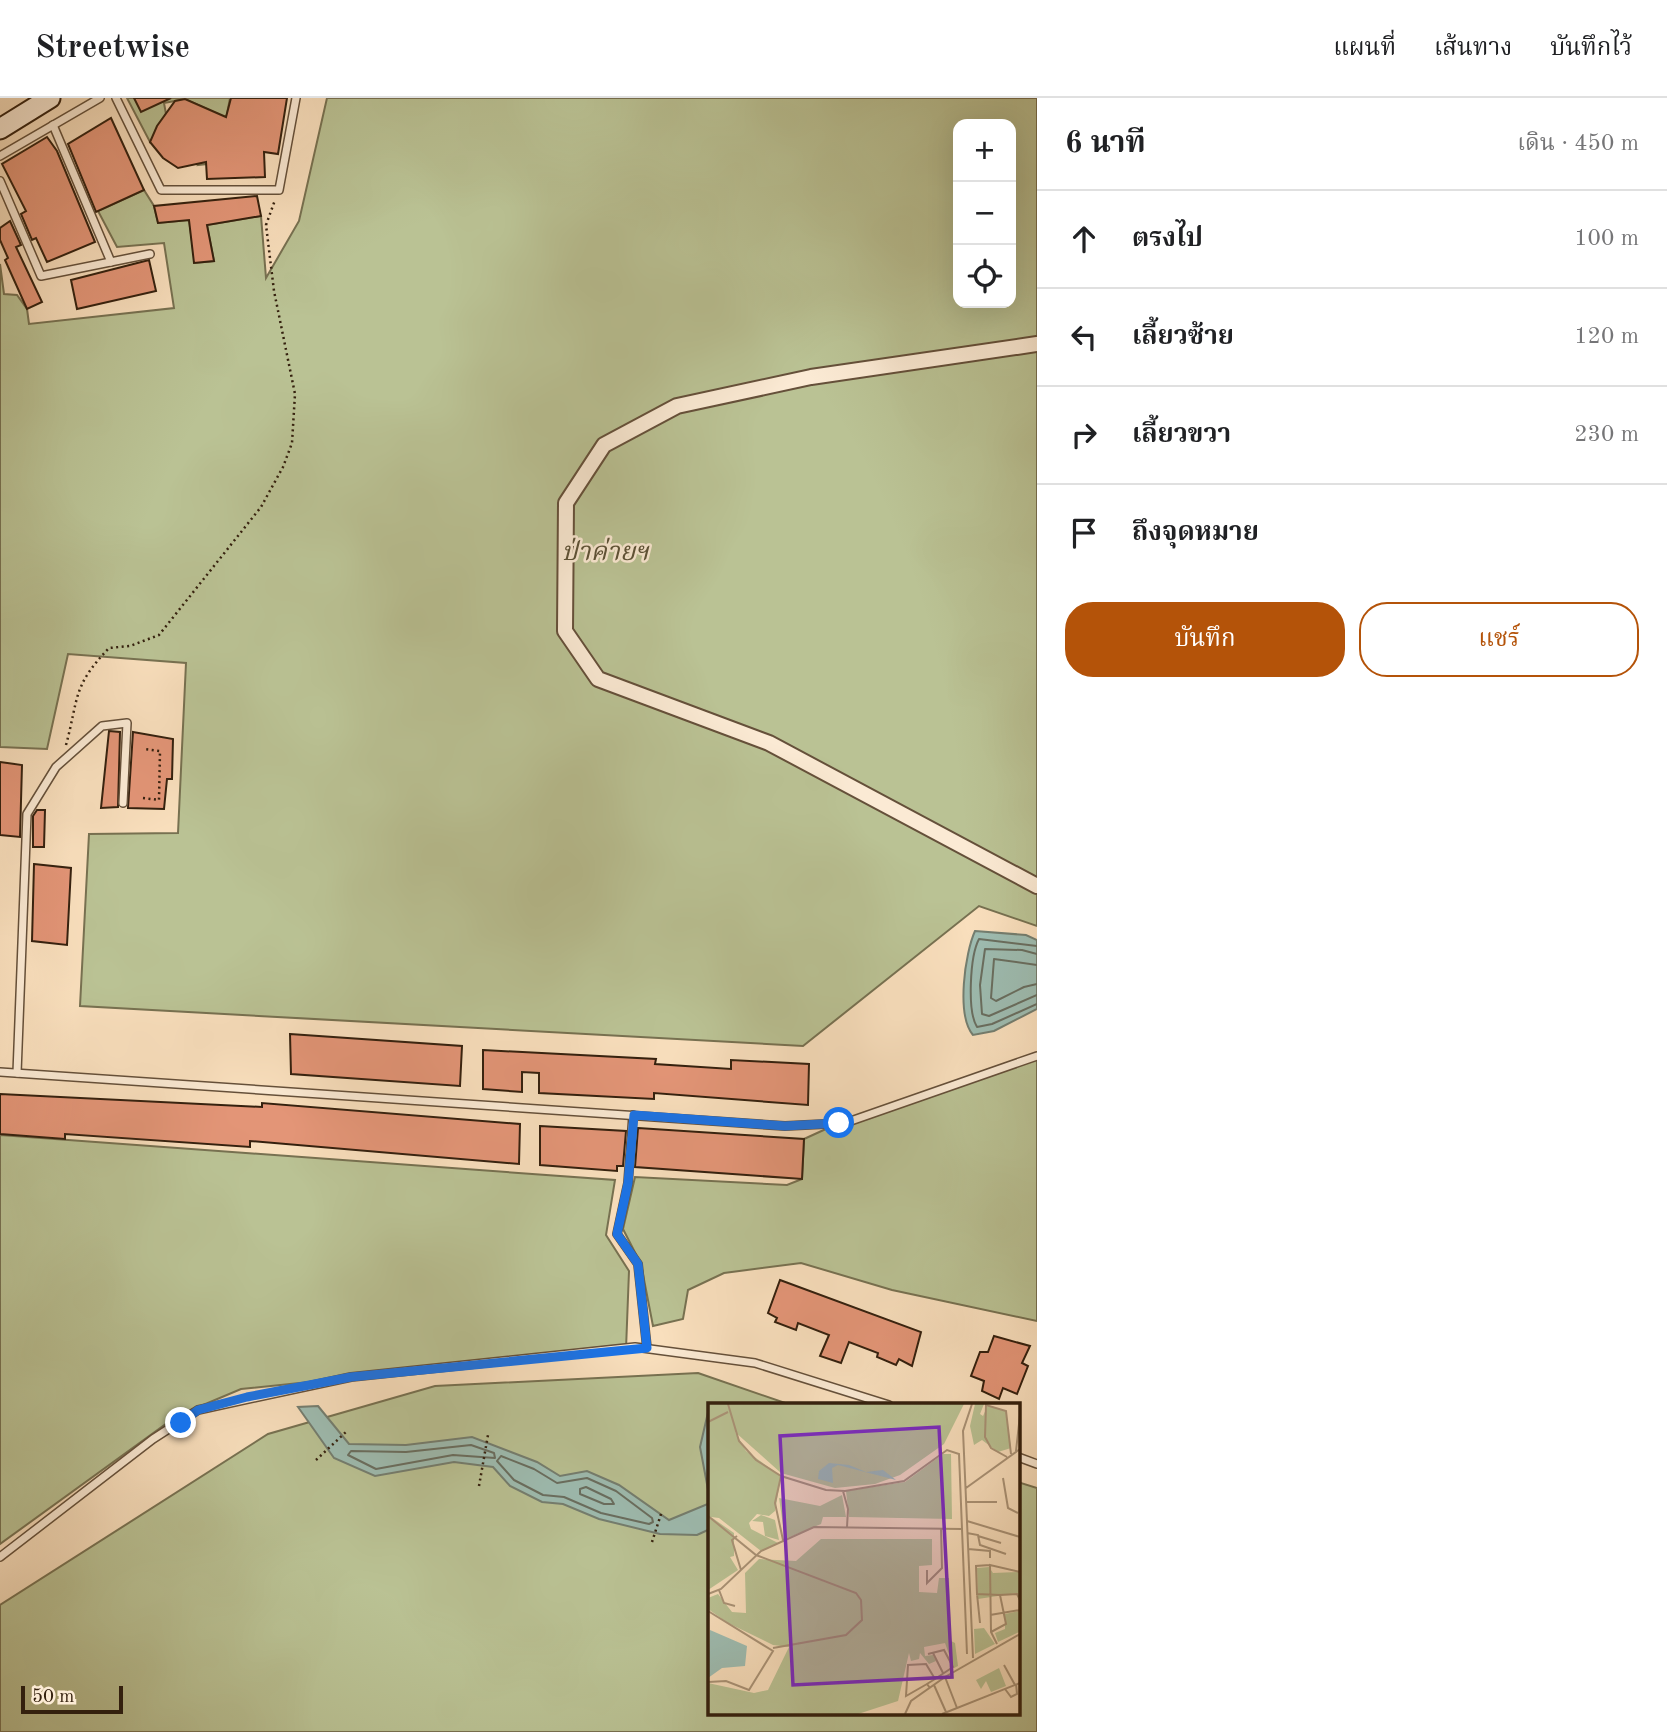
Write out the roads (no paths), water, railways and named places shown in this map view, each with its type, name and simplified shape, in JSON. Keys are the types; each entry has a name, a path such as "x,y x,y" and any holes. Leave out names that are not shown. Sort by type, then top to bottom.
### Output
{"main road":[{"path":"0,129 46,99"}],"street":[{"path":"1037,344 811,376 677,406 604,445 566,503 565,631 598,679 769,743 1037,887"}],"lane":[{"path":"0,156 100,98"},
{"path":"116,98 161,190 279,190 296,98"},
{"path":"53,125 111,262"},
{"path":"0,181 41,276 150,254"},
{"path":"17,1073 27,814 56,767 102,726 127,723 123,803"},
{"path":"0,1072 785,1126 845,1123 1037,1056"},
{"path":"634,1115 628,1183 617,1234 638,1264 647,1348"},
{"path":"0,1556 153,1439 198,1410 247,1397 351,1377 647,1348 755,1363 883,1403"},
{"path":"1020,1458 1037,1464"}],"water":[{"path":"975,931 1026,935 1037,940 1037,1009 994,1031 973,1035 965,1013 964,984 965,968"},
{"path":"318,1406 349,1444 406,1445 472,1437 537,1462 560,1476 587,1471 619,1485 669,1520 708,1504 708,1530 697,1535 660,1534 599,1519 563,1504 542,1502 510,1486 493,1467 454,1462 375,1476 334,1458 298,1407"},
{"path":"708,1412 708,1489 700,1447"}],"park label":[{"name":"ป่าค่ายฯ","path":"605,553"}]}
